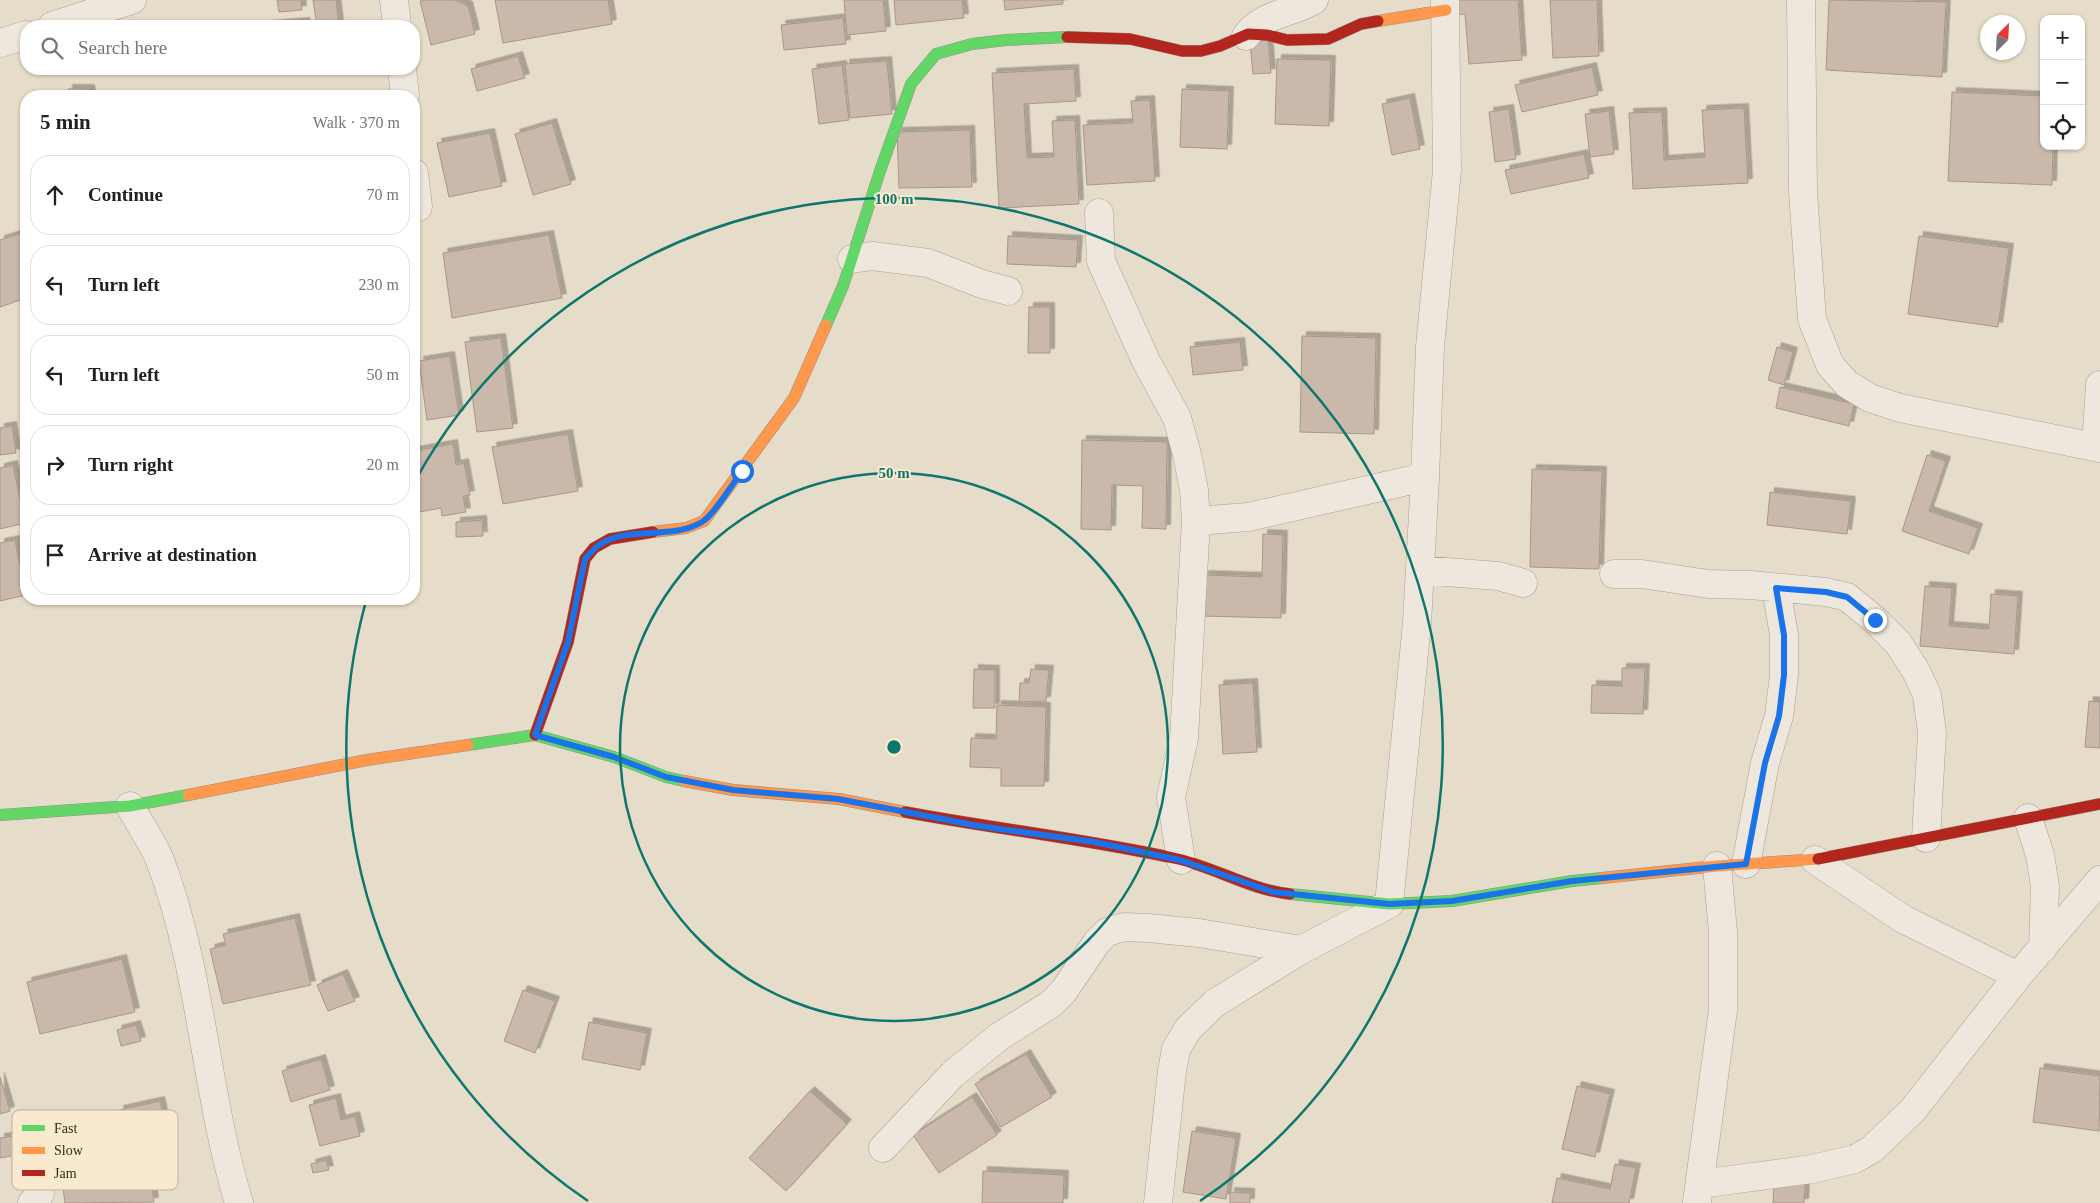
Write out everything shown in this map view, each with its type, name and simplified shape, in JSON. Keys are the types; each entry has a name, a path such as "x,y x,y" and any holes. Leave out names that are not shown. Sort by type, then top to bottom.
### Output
{"street":[{"path":"70,20 132,0"},
{"path":"394,0 396,20"},
{"path":"1246,36 1253,26 1314,0"},
{"path":"1801,0 1803,192 1812,319 1830,366 1846,384 1870,398 1900,408 2098,447 2100,385"},
{"path":"535,735 568,642 585,559 594,548 610,539 626,535 686,528 704,521 794,398 843,286 911,84 936,54 972,44 1006,40 1079,37 1130,39 1182,51 1202,51 1246,36 1267,35 1287,40 1328,39 1361,24 1445,5 1447,170 1430,347 1426,477 1417,623 1389,904"},
{"path":"0,44 20,37"},
{"path":"403,75 404,90"},
{"path":"1100,213 1101,261 1146,361 1177,418 1194,490 1196,521 1184,738 1171,797 1180,860"},
{"path":"852,259 872,256 928,263 982,284 1008,291"},
{"path":"1196,521 1248,517 1426,477"},
{"path":"1420,570 1498,576 1523,583"},
{"path":"1614,574 1642,574 1708,584 1751,585 1826,592 1847,597 1875,620 1898,643 1916,670 1927,695 1932,733 1926,838"},
{"path":"1746,864 1765,763 1779,716 1784,675 1784,635 1776,588"},
{"path":"0,815 130,806 366,760 535,735 614,757 666,777 733,790 838,799 979,826 1094,842 1180,860 1273,892 1389,904 1452,901 1572,881 1717,866 1815,860 2100,804"},
{"path":"130,806 160,861 178,913 198,996 214,1102 239,1203"},
{"path":"2028,818 2040,855 2045,886 2043,948"},
{"path":"1815,860 1903,919 2018,976"},
{"path":"1717,866 1723,932 1723,1010 1698,1194 1855,1159 1872,1149 1912,1111 2018,976 2100,880"},
{"path":"1158,1203 1172,1071 1176,1049 1188,1029 1215,1003 1301,950 1389,904"},
{"path":"883,1148 953,1074 1000,1036 1057,998 1097,942 1107,932 1124,927 1148,928 1199,933 1301,950"}],"building":[{"path":"277,0 301,0 302,10 279,12"},
{"path":"313,0 336,0 338,20 316,20"},
{"path":"455,0 468,6 475,34 431,45 420,1"},
{"path":"495,0 608,0 612,24 503,43"},
{"path":"844,0 883,0 886,31 847,35"},
{"path":"894,0 962,0 964,18 896,25"},
{"path":"1004,0 1063,0 1063,4 1005,10"},
{"path":"1453,0 1518,0 1522,60 1469,64 1465,14 1454,15"},
{"path":"1550,0 1597,0 1599,56 1553,58"},
{"path":"1829,0 1946,2 1942,77 1826,70"},
{"path":"843,18 846,44 784,50 781,25"},
{"path":"1268,40 1271,73 1253,74 1250,42"},
{"path":"518,56 525,78 477,91 471,69"},
{"path":"1277,59 1331,60 1329,126 1275,124"},
{"path":"887,61 892,114 850,118 845,64"},
{"path":"842,65 849,120 819,124 812,69"},
{"path":"1592,67 1598,95 1522,112 1515,85"},
{"path":"1074,69 1076,101 1024,104 1027,158 1054,157 1052,121 1075,120 1079,204 999,208 992,73"},
{"path":"90,89 90,90 68,90"},
{"path":"1182,89 1229,91 1227,149 1180,147"},
{"path":"1952,92 2040,96 2040,150 2053,150 2052,185 1948,181"},
{"path":"1410,98 1420,149 1392,155 1382,104"},
{"path":"1150,100 1155,181 1087,185 1083,125 1133,123 1131,101"},
{"path":"1744,108 1748,183 1633,189 1629,113 1662,112 1664,160 1705,157 1702,110"},
{"path":"1509,109 1516,159 1495,162 1489,112"},
{"path":"1609,111 1614,154 1590,157 1585,114"},
{"path":"552,123 571,184 533,195 515,134"},
{"path":"970,130 972,187 899,188 897,132"},
{"path":"490,133 502,186 449,197 437,143"},
{"path":"1584,154 1589,178 1511,194 1505,170"},
{"path":"20,234 20,300 0,307 0,240"},
{"path":"549,235 562,298 452,318 443,253"},
{"path":"1008,236 1078,240 1076,267 1007,264"},
{"path":"1919,236 2009,248 1998,327 1908,314"},
{"path":"1029,307 1050,307 1050,353 1028,353"},
{"path":"1302,336 1376,338 1374,434 1300,432"},
{"path":"501,338 513,428 477,432 465,342"},
{"path":"1240,342 1243,370 1193,375 1190,347"},
{"path":"1777,347 1793,352 1784,385 1768,380"},
{"path":"450,356 459,415 427,420 420,361"},
{"path":"1780,387 1854,404 1849,426 1776,408"},
{"path":"12,426 16,453 0,455 0,428"},
{"path":"568,434 578,491 503,504 492,447"},
{"path":"1082,440 1167,442 1166,529 1142,528 1143,486 1112,485 1111,530 1081,529"},
{"path":"453,444 456,465 464,463 470,495 463,496 466,512 442,516 441,508 420,512 420,450"},
{"path":"1927,455 1946,461 1929,511 1978,528 1969,554 1902,531"},
{"path":"13,465 20,499 20,524 0,529 0,468"},
{"path":"1532,469 1602,471 1599,569 1530,567"},
{"path":"1770,492 1851,501 1847,534 1767,525"},
{"path":"482,520 483,536 456,537 456,522"},
{"path":"1263,534 1283,535 1281,618 1202,616 1204,575 1262,577"},
{"path":"15,540 20,565 20,596 0,601 0,543"},
{"path":"1925,586 1952,588 1949,626 1989,629 1991,594 2018,596 2014,654 1920,646"},
{"path":"1622,668 1645,668 1643,714 1591,713 1592,685 1622,686"},
{"path":"974,669 995,670 995,708 973,708"},
{"path":"1031,669 1049,670 1046,701 1019,702 1020,683 1029,683"},
{"path":"1253,683 1257,752 1223,754 1219,685"},
{"path":"2089,701 2100,702 2100,748 2085,747"},
{"path":"997,705 1046,707 1044,786 1001,786 1001,768 970,767 971,738 996,739"},
{"path":"295,918 311,985 223,1004 210,949 226,945 223,934"},
{"path":"122,959 135,1012 40,1034 27,982"},
{"path":"343,974 355,1001 328,1011 317,985"},
{"path":"523,990 555,1001 535,1053 504,1041"},
{"path":"589,1022 647,1033 640,1070 582,1059"},
{"path":"136,1025 141,1041 121,1046 117,1030"},
{"path":"1026,1054 1052,1097 1001,1127 975,1084"},
{"path":"321,1059 330,1090 291,1102 282,1071"},
{"path":"2040,1068 2100,1076 2099,1131 2033,1122"},
{"path":"0,1077 10,1111 0,1114"},
{"path":"1577,1086 1610,1094 1595,1157 1562,1149"},
{"path":"810,1091 847,1124 786,1191 749,1158"},
{"path":"972,1097 997,1135 939,1173 913,1135"},
{"path":"336,1098 341,1120 355,1116 360,1136 320,1146 309,1105"},
{"path":"160,1101 162,1110 119,1110"},
{"path":"1192,1131 1236,1138 1226,1199 1183,1192"},
{"path":"12,1136 12,1156 0,1158 0,1138"},
{"path":"326,1160 329,1170 313,1173 311,1164"},
{"path":"1615,1164 1636,1168 1629,1203 1552,1203 1557,1178 1610,1189"},
{"path":"983,1171 1064,1175 1063,1203 982,1203"},
{"path":"1774,1182 1805,1184 1804,1203 1773,1203"},
{"path":"63,1190 152,1190 154,1202 65,1203"},
{"path":"1230,1192 1250,1193 1250,1203 1230,1203"}],"traffic: fast":[{"path":"826,325 843,286 880,171 911,84 936,54 972,44 1067,37"},
{"path":"468,745 535,735 614,757 666,777 684,781"},
{"path":"0,815 130,806 188,795"},
{"path":"1290,894 1389,904 1452,901 1572,881 1602,878"}],"traffic: slow":[{"path":"1378,21 1446,10"},
{"path":"653,532 686,528 704,521 794,398 826,325"},
{"path":"188,795 367,760 468,745"},
{"path":"684,781 733,790 839,799 905,812"},
{"path":"1602,878 1717,866 1818,859"}],"traffic: jam":[{"path":"1067,37 1130,39 1182,51 1201,51 1220,46 1248,34 1267,35 1287,40 1328,39 1361,24 1378,21"},
{"path":"535,735 568,642 585,559 594,548 610,539 653,532"},
{"path":"1818,859 2100,804"},
{"path":"905,812 1178,859 1247,884 1290,894"}],"route":[{"path":"742,471 704,521 671,531 626,535 610,539 594,548 585,559 568,642 535,735 614,757 666,777 733,790 838,799 979,826 1094,842 1180,860 1273,892 1389,904 1452,901 1572,881 1746,864 1765,763 1779,716 1784,675 1784,635 1776,588 1826,592 1847,597 1875,620"}]}
